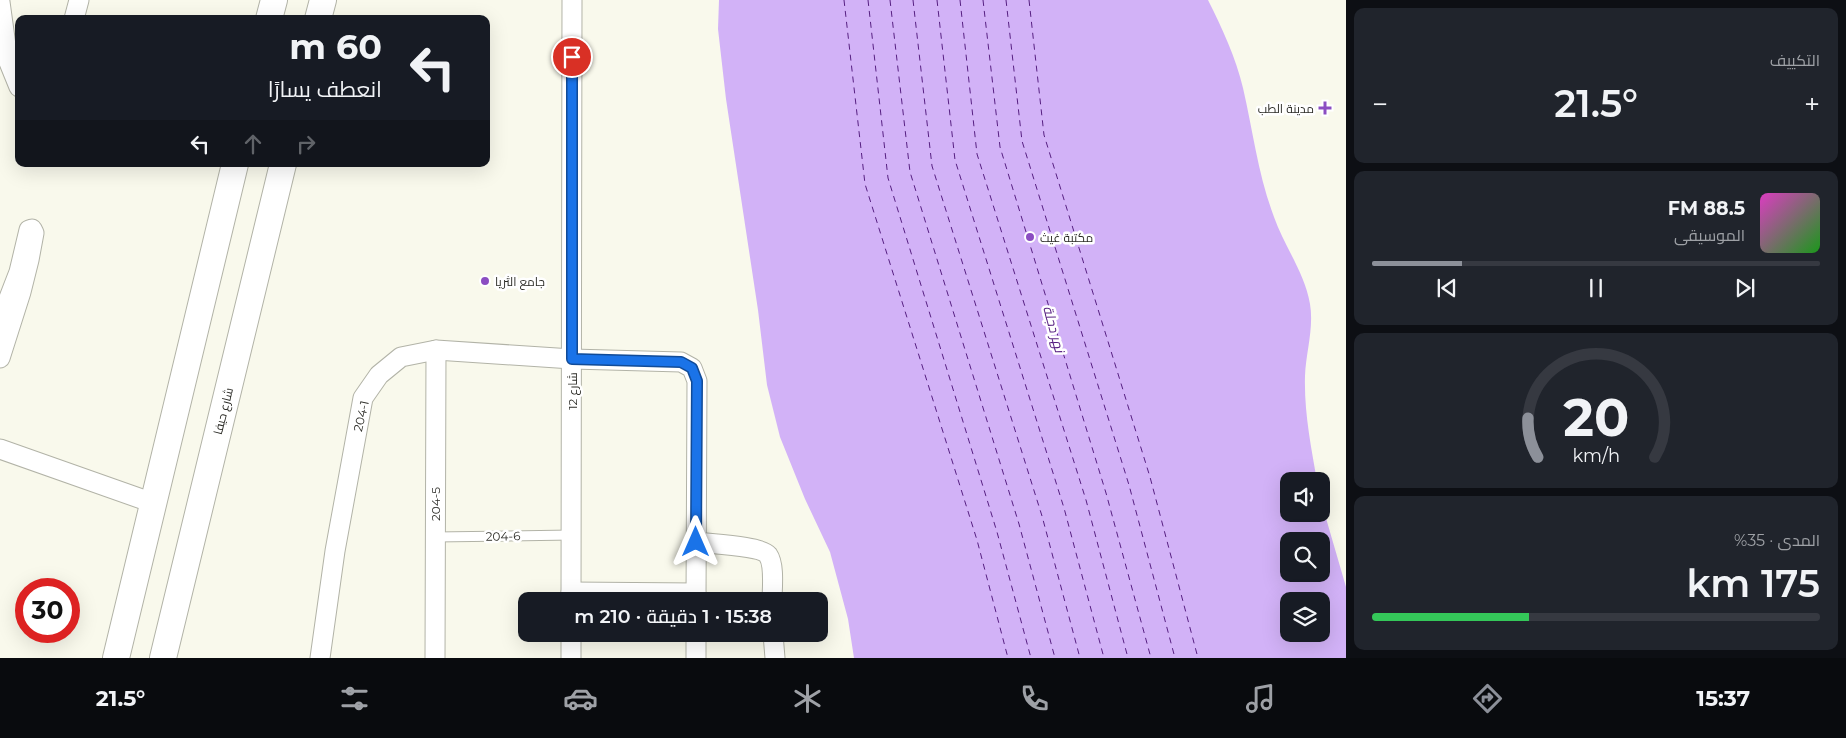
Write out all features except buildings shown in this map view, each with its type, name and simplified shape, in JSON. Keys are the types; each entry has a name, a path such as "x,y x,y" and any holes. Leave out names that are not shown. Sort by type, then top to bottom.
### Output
{"main road":[{"path":"271,15 274,0"},
{"path":"319,15 323,0"},
{"path":"116,658 234,167"},
{"name":"شارع حيفا","path":"163,658 282,167"}],"street":[{"path":"75,15 79,0"},
{"name":"شارع 12","path":"571,592 572,0"},
{"path":"0,2 8,60 15,78"},
{"path":"0,321 6,287 19,272 25,240 31,229 34,233 30,260 0,358"},
{"name":"204-1","path":"320,658 335,551 363,398 379,376 401,357 436,350 572,359 681,362 692,368 697,381 696,542"},
{"name":"204-5","path":"435,658 436,350"},
{"path":"0,449 153,503"},
{"path":"696,592 696,542 758,549 768,554 772,565 772,592"},
{"path":"571,642 571,658"},
{"path":"696,642 696,658"},
{"path":"774,642 775,658"}],"lane":[{"name":"204-6","path":"435,537 572,535"}],"water":[{"name":"نهر دجلة","path":"719,0 1208,0 1237,66 1268,201 1278,228 1304,281 1310,304 1311,322 1305,389 1308,429 1315,472 1280,472 1280,522 1327,522 1346,587 1346,658 854,658 848,619 830,552 805,499 780,437 767,385 758,310 726,99 718,29"}],"ferry route":[{"path":"844,0 865,184 977,540 1008,658"},
{"path":"868,0 888,178 997,532 1031,658"},
{"path":"890,0 910,172 1019,524 1055,658"},
{"path":"913,0 932,166 1042,516 1080,658"},
{"path":"937,0 955,160 1064,508 1104,658"},
{"path":"960,0 977,154 1086,500 1128,658"},
{"path":"983,0 1000,147 1106,493 1151,658"},
{"path":"1006,0 1022,141 1129,485 1175,658"},
{"path":"1029,0 1044,135 1150,477 1198,658"}],"place":[{"name":"مدينة الطب","path":"1325,108"},
{"name":"مكتبة غيث","path":"1030,237"},
{"name":"جامع الثريا","path":"485,281"}],"route":[{"path":"572,57 572,359 681,362 692,368 697,381 696,542"}]}
